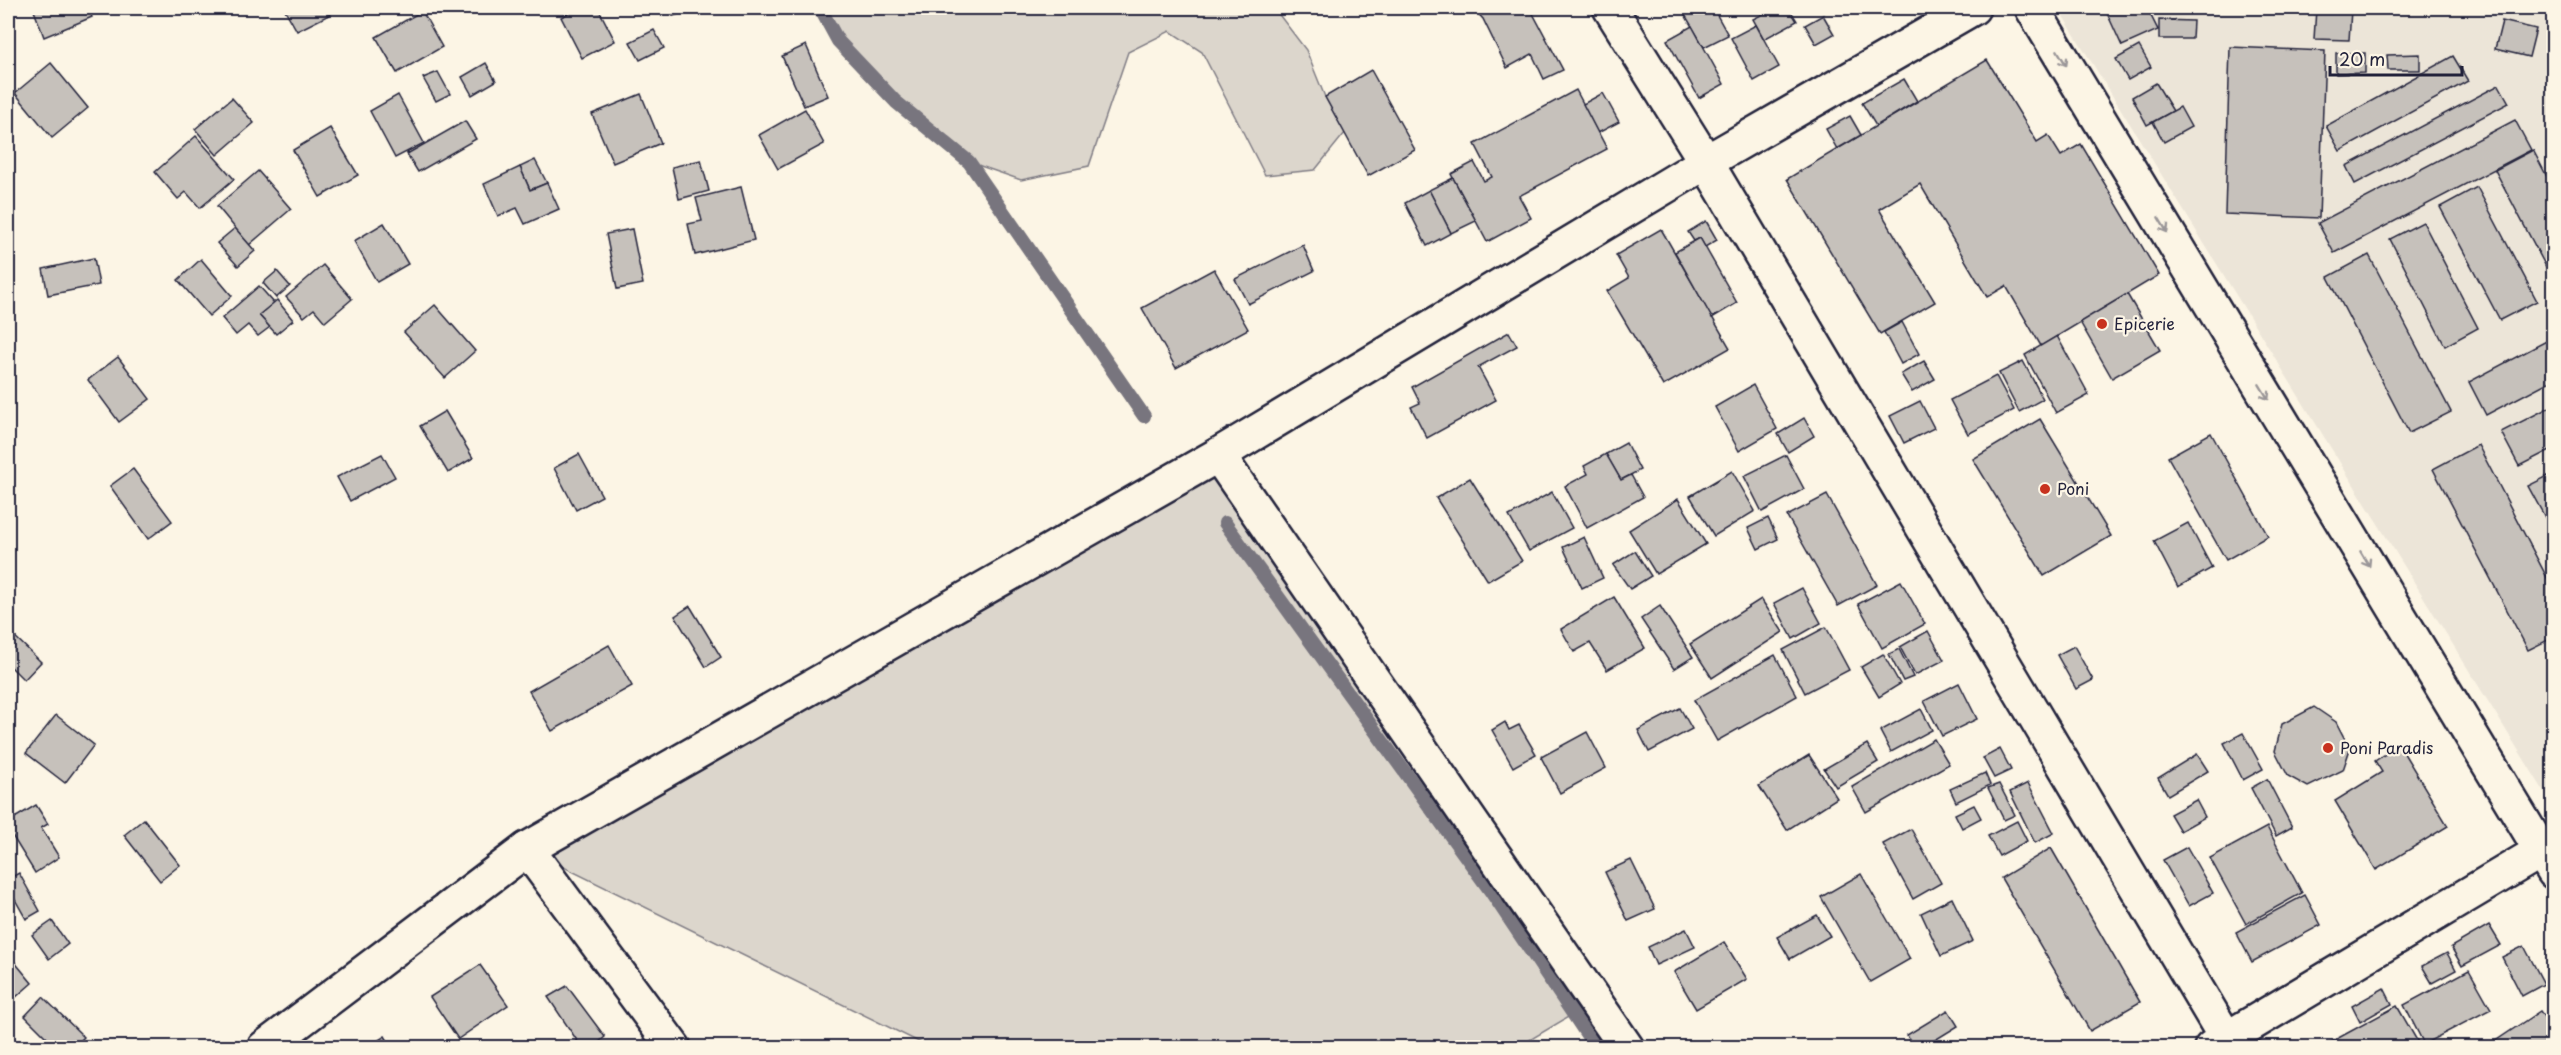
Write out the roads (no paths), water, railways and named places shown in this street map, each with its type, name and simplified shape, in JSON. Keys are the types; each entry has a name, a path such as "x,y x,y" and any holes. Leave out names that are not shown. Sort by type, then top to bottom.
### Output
{"street":[{"path":"1610,8 1706,162 2219,1043 2549,856 2032,8"},
{"path":"264,1047 527,849 1218,455 1706,162 1973,8"},
{"path":"1218,455 1628,1047"},
{"path":"527,849 674,1047"}],"waterway":[{"path":"820,8 838,41 896,102 969,162 1144,416"},
{"path":"1225,523 1492,893 1596,1048"}],"place":[{"name":"Epicerie","path":"2102,324"},
{"name":"Poni","path":"2045,489"},
{"name":"Poni Paradis","path":"2328,748"}]}
